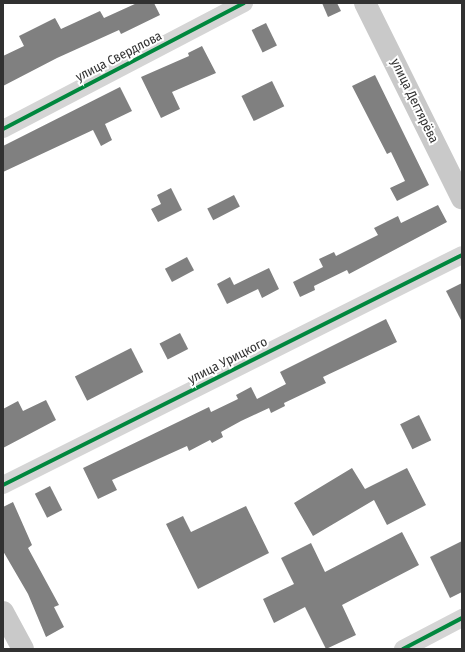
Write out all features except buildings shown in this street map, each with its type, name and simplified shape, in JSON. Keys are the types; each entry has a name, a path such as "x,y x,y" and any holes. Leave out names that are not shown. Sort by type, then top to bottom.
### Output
{"main road":[{"name":"улица Дегтярёва","path":"365,3 462,198"},
{"path":"3,612 23,649"}],"street":[{"name":"улица Свердлова","path":"3,128 244,3"},
{"name":"улица Урицкого","path":"3,485 462,255"},
{"path":"402,649 462,618"}],"cycle path":[{"path":"3,129 244,3"},
{"path":"3,485 462,255"},
{"path":"403,649 462,618"}]}
